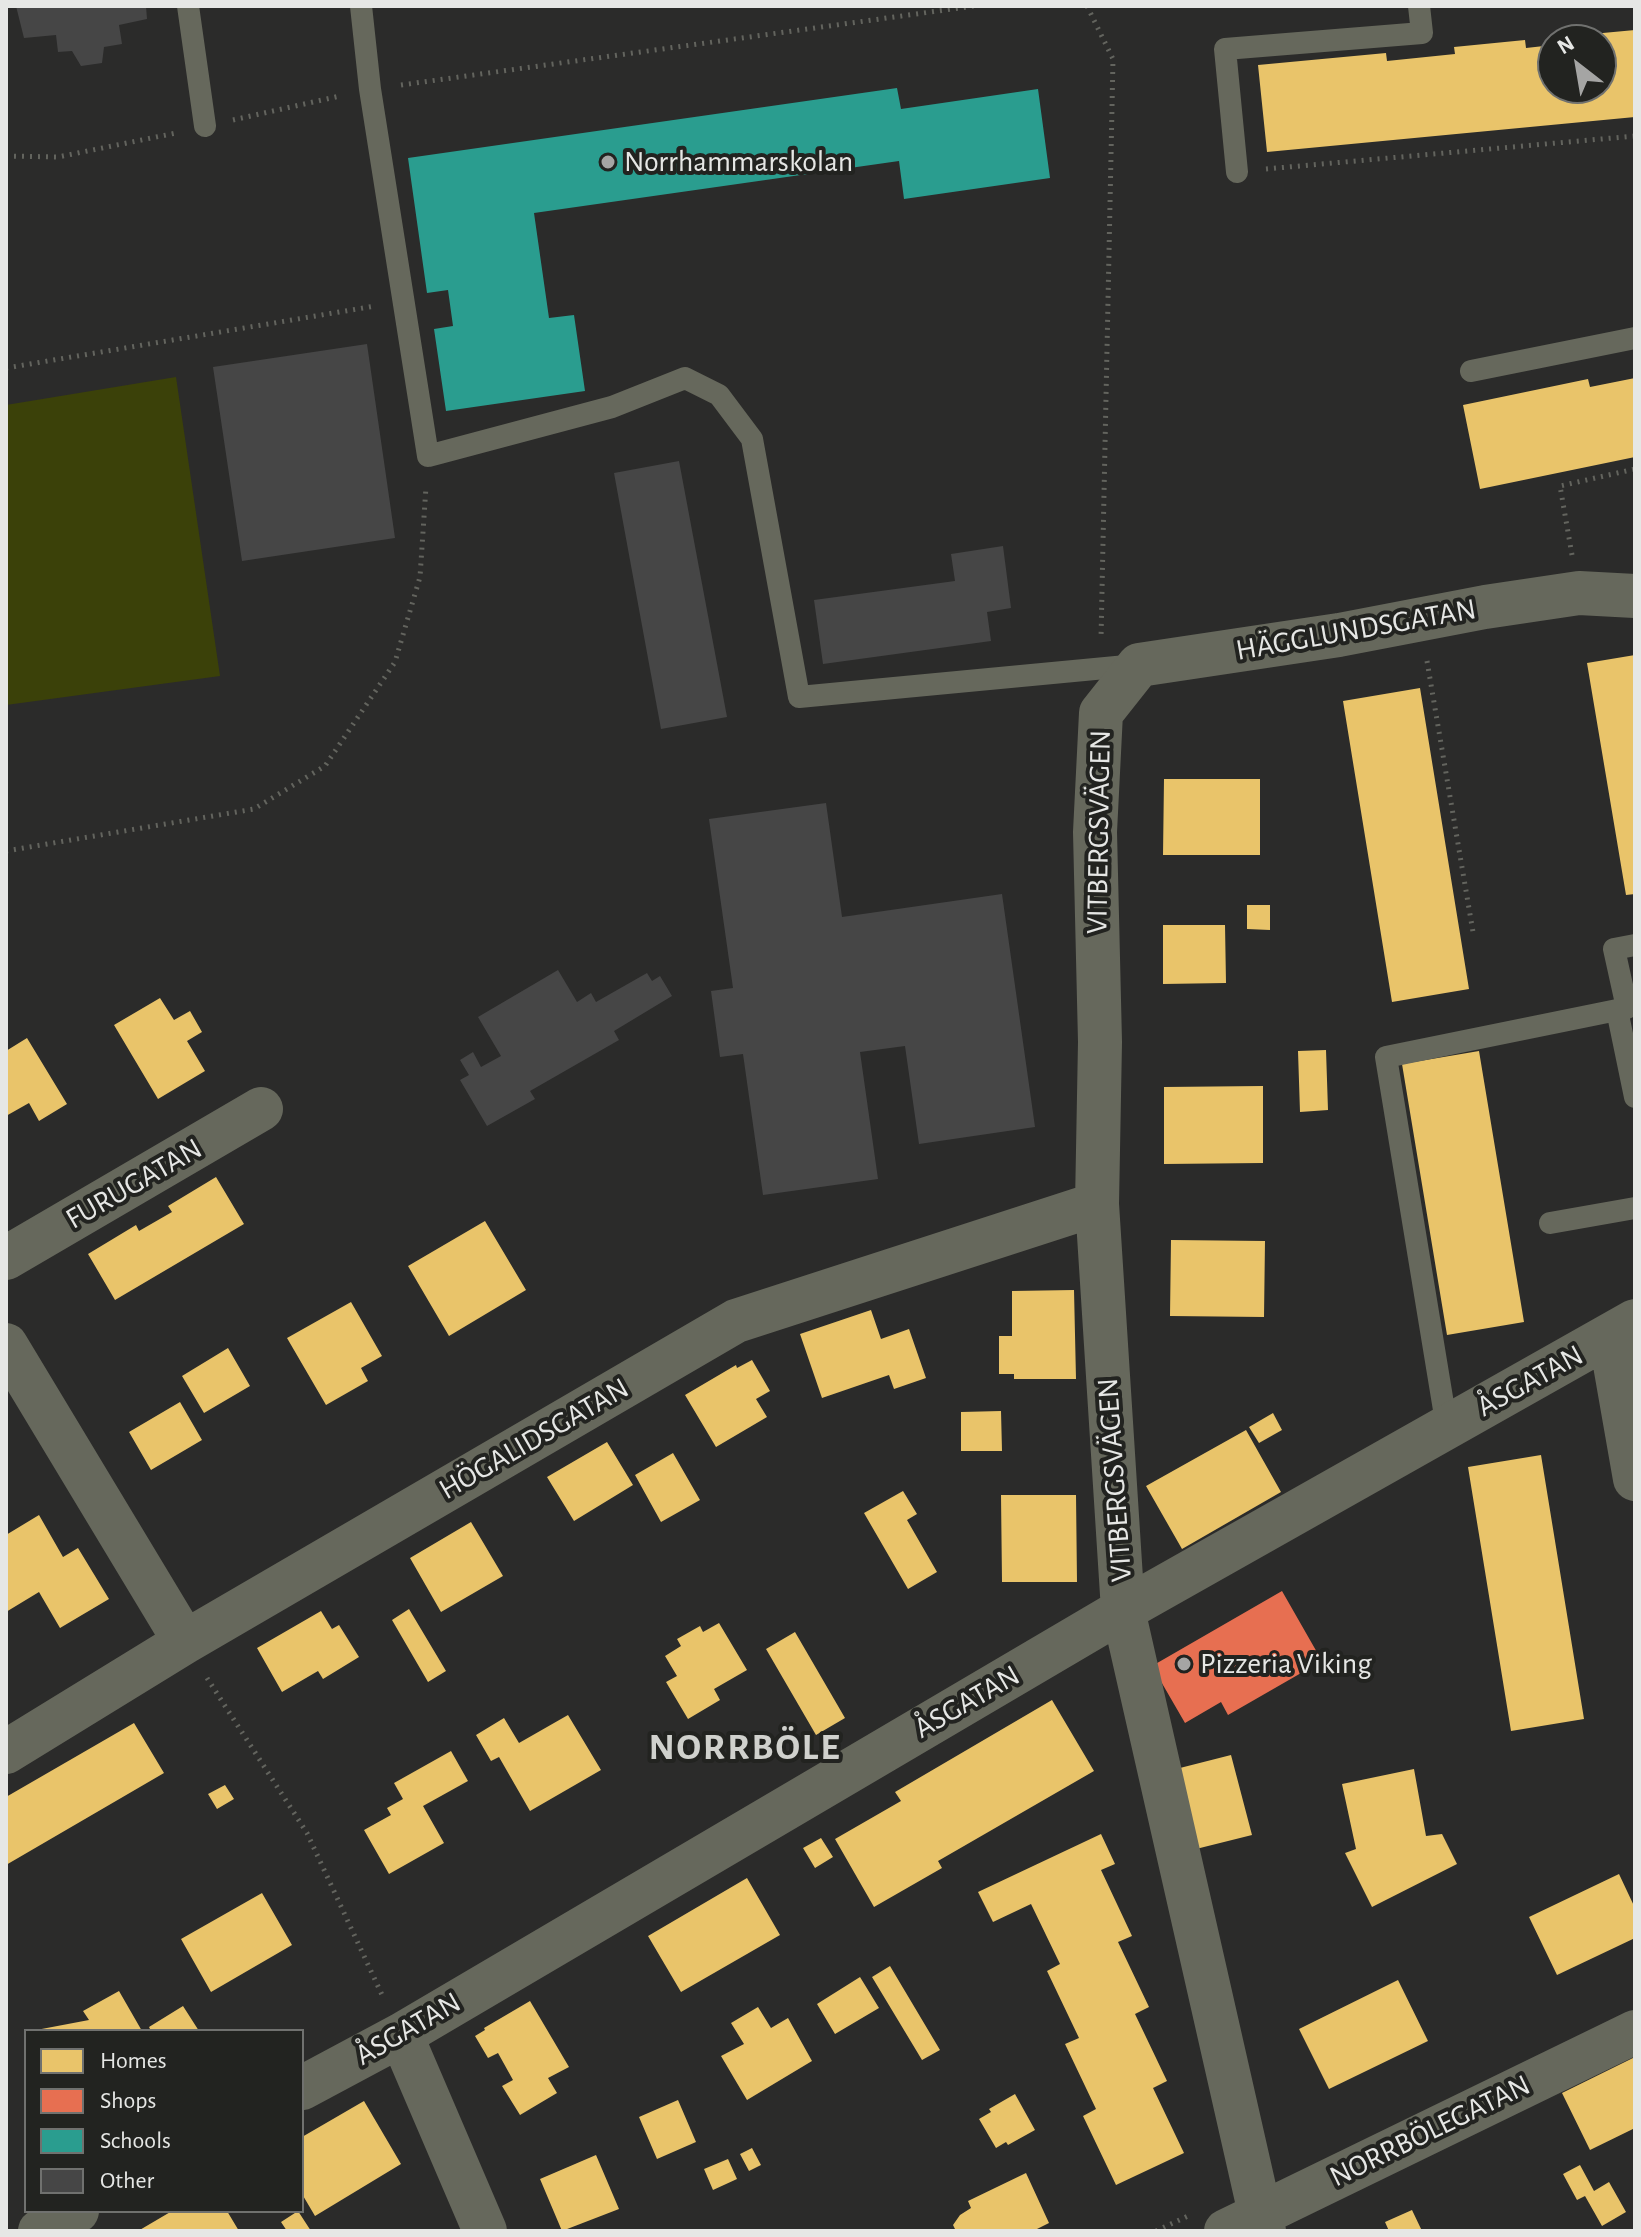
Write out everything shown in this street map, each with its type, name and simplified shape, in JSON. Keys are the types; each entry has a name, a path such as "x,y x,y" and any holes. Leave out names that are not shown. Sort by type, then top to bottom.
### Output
{"street":[{"name":"HÄGGLUNDSGATAN","path":"1120,659 1339,635 1579,593 1635,596"},
{"name":"VITBERGSVÄGEN","path":"1120,659 1101,713 1095,832 1100,1042 1097,1204 1123,1610 1250,2225"},
{"name":"FURUGATAN","path":"6,1258 261,1109"},
{"name":"HÖGALIDSGATAN","path":"6,1752 185,1642 736,1321 1097,1204"},
{"name":"ÅSGATAN","path":"304,2087 401,2035 1123,1610 1622,1329"},
{"path":"1622,1329 1635,1479"},
{"path":"6,1345 185,1642"},
{"name":"NORRBÖLEGATAN","path":"1250,2225 1635,2032"},
{"path":"401,2035 485,2231"},
{"path":"40,2231 73,2213"}],"lane":[{"path":"188,6 205,126"},
{"path":"361,6 370,89 428,456 612,407 685,378 719,395 752,439 799,697 1120,659"},
{"path":"1237,172 1225,49 1422,33 1419,6"},
{"path":"1471,371 1635,338"},
{"path":"1447,1428 1386,1057 1627,1008 1614,949 1635,945"},
{"path":"1617,1010 1635,1097"},
{"path":"1550,1223 1635,1208"}],"path":[{"path":"6,156 58,157 370,89 974,6"},
{"path":"1087,6 1113,59 1120,659"},
{"path":"1237,172 1635,136"},
{"path":"6,368 403,301"},
{"path":"6,851 254,809 325,766 395,662 420,577 428,456"},
{"path":"1579,593 1560,486 1635,469"},
{"path":"1420,620 1473,932"},
{"path":"185,1642 307,1833 401,2035"}],"green space":[{"path":"176,377 220,676 6,705 6,405"}],"building: Homes":[{"path":"1635,30 1635,117 1267,152 1258,65 1386,53 1387,61 1455,54 1454,47 1525,40 1526,48 1537,47 1537,104 1617,104 1617,32"},
{"path":"1635,378 1635,457 1480,489 1463,405 1588,379 1590,387"},
{"path":"1635,655 1635,894 1626,895 1587,663"},
{"path":"1420,688 1469,989 1392,1002 1343,701"},
{"path":"1164,779 1260,779 1260,855 1163,855"},
{"path":"1247,905 1270,905 1270,930 1247,929"},
{"path":"1163,925 1225,925 1226,983 1163,984"},
{"path":"160,998 174,1020 190,1011 202,1032 187,1041 205,1071 158,1099 114,1025"},
{"path":"27,1038 67,1104 39,1121 29,1103 6,1116 6,1051"},
{"path":"1326,1050 1328,1110 1300,1112 1298,1051"},
{"path":"1479,1051 1524,1322 1447,1335 1402,1064"},
{"path":"1263,1086 1263,1163 1164,1164 1164,1087"},
{"path":"216,1177 244,1224 115,1300 88,1254 136,1225 139,1231 172,1212 168,1206"},
{"path":"485,1221 526,1290 449,1336 408,1266"},
{"path":"1171,1240 1265,1241 1264,1317 1170,1316"},
{"path":"1074,1290 1076,1379 1014,1379 1014,1374 999,1374 999,1336 1012,1336 1012,1291"},
{"path":"351,1302 382,1356 361,1368 368,1381 326,1405 287,1338"},
{"path":"871,1310 881,1339 909,1329 926,1378 894,1389 889,1375 822,1398 800,1334"},
{"path":"228,1348 250,1386 204,1413 182,1376"},
{"path":"752,1360 770,1391 756,1399 767,1417 716,1447 685,1395 736,1365 737,1368"},
{"path":"180,1402 202,1440 151,1470 129,1432"},
{"path":"1001,1411 1002,1451 961,1451 961,1412"},
{"path":"1273,1413 1282,1430 1259,1443 1249,1427"},
{"path":"1246,1430 1281,1492 1182,1549 1146,1486"},
{"path":"607,1442 633,1485 574,1521 547,1477"},
{"path":"673,1453 700,1500 661,1522 635,1475"},
{"path":"1541,1455 1584,1719 1511,1731 1468,1467"},
{"path":"903,1491 917,1514 907,1520 937,1572 908,1589 864,1513"},
{"path":"1001,1495 1076,1495 1077,1582 1002,1582"},
{"path":"39,1515 63,1557 78,1548 109,1599 60,1628 39,1592 6,1612 6,1535"},
{"path":"471,1522 503,1576 441,1612 410,1558"},
{"path":"409,1609 446,1671 428,1682 392,1620"},
{"path":"321,1611 332,1629 339,1625 359,1657 323,1679 318,1671 282,1692 257,1648"},
{"path":"719,1623 747,1670 714,1689 720,1700 688,1719 666,1682 677,1676 665,1656 681,1646 677,1639 700,1626 703,1632"},
{"path":"795,1632 845,1718 816,1735 766,1649"},
{"path":"1052,1700 1094,1771 938,1861 942,1868 874,1907 835,1839 901,1801 895,1792"},
{"path":"568,1715 601,1770 530,1811 499,1757 491,1761 476,1735 504,1718 519,1743"},
{"path":"134,1723 164,1773 6,1865 6,1797"},
{"path":"451,1751 468,1781 423,1806 444,1843 389,1874 364,1830 391,1815 387,1808 403,1799 394,1783"},
{"path":"1231,1755 1252,1835 1196,1849 1176,1769"},
{"path":"1414,1769 1426,1836 1442,1834 1457,1864 1372,1907 1345,1853 1356,1849 1342,1784"},
{"path":"225,1785 234,1799 217,1809 208,1794"},
{"path":"1101,1834 1115,1864 1101,1870 1132,1936 1118,1942 1149,2007 1135,2014 1167,2081 1153,2088 1184,2153 1116,2185 1083,2116 1096,2109 1065,2044 1079,2038 1047,1971 1060,1964 1031,1904 993,1922 978,1892"},
{"path":"821,1838 833,1857 815,1868 803,1848"},
{"path":"1619,1874 1635,1908 1635,1938 1557,1975 1529,1917"},
{"path":"747,1878 780,1935 681,1992 648,1936"},
{"path":"262,1893 292,1945 211,1992 181,1939"},
{"path":"890,1966 940,2050 922,2060 872,1977"},
{"path":"860,1977 879,2008 835,2034 817,2004"},
{"path":"1398,1980 1428,2041 1329,2089 1299,2029"},
{"path":"119,1991 141,2029 42,2029 89,2020 83,2011"},
{"path":"530,2001 569,2067 548,2078 557,2093 520,2115 502,2086 513,2080 498,2053 488,2058 475,2036"},
{"path":"183,2006 198,2029 150,2029"},
{"path":"758,2007 771,2028 788,2018 812,2061 747,2100 721,2056 744,2044 731,2023"},
{"path":"1635,2057 1635,2128 1590,2150 1562,2093"},
{"path":"1015,2094 1035,2130 996,2148 979,2119 991,2112 989,2109"},
{"path":"678,2100 696,2142 657,2159 639,2117"},
{"path":"364,2101 401,2164 315,2216 304,2197 304,2136"},
{"path":"752,2148 761,2165 749,2171 740,2154"},
{"path":"596,2155 619,2209 562,2231 540,2179"},
{"path":"728,2159 737,2179 713,2190 704,2169"},
{"path":"1580,2165 1594,2191 1609,2182 1626,2212 1602,2226 1585,2196 1577,2200 1563,2174"},
{"path":"1026,2173 1049,2223 1033,2231 956,2231 953,2225 960,2215 971,2208 968,2201"},
{"path":"1412,2210 1422,2231 1389,2231 1385,2222"},
{"path":"169,2213 228,2213 239,2231 138,2231"},
{"path":"299,2213 311,2231 287,2231 281,2222"}],"building: Shops":[{"path":"1282,1591 1322,1661 1228,1715 1221,1702 1185,1723 1152,1666"}],"building: Schools":[{"path":"897,88 901,109 1038,89 1050,178 904,199 899,161 534,213 549,318 574,315 585,391 446,411 434,329 453,326 448,290 427,293 408,158"}],"building: Other":[{"path":"16,6 146,6 147,19 119,25 122,44 104,47 102,63 81,66 72,51 58,52 56,35 24,38"},
{"path":"367,344 395,538 242,561 213,367"},
{"path":"679,461 727,717 661,729 614,473"},
{"path":"1003,546 1011,608 987,612 991,641 823,664 814,600 955,581 951,554"},
{"path":"826,803 842,917 1002,894 1035,1127 919,1144 905,1046 860,1052 878,1179 763,1195 743,1054 720,1057 711,991 733,988 709,819"},
{"path":"558,970 577,1002 591,993 596,1002 647,973 652,981 660,976 672,996 614,1031 619,1040 530,1091 535,1099 487,1126 460,1080 469,1075 460,1060 473,1052 481,1067 501,1056 478,1017"}],"place":[{"name":"Norrhammarskolan","path":"608,162"},
{"name":"Pizzeria Viking","path":"1184,1664"}],"district":[{"name":"NORRBÖLE","path":"745,1748"}]}
